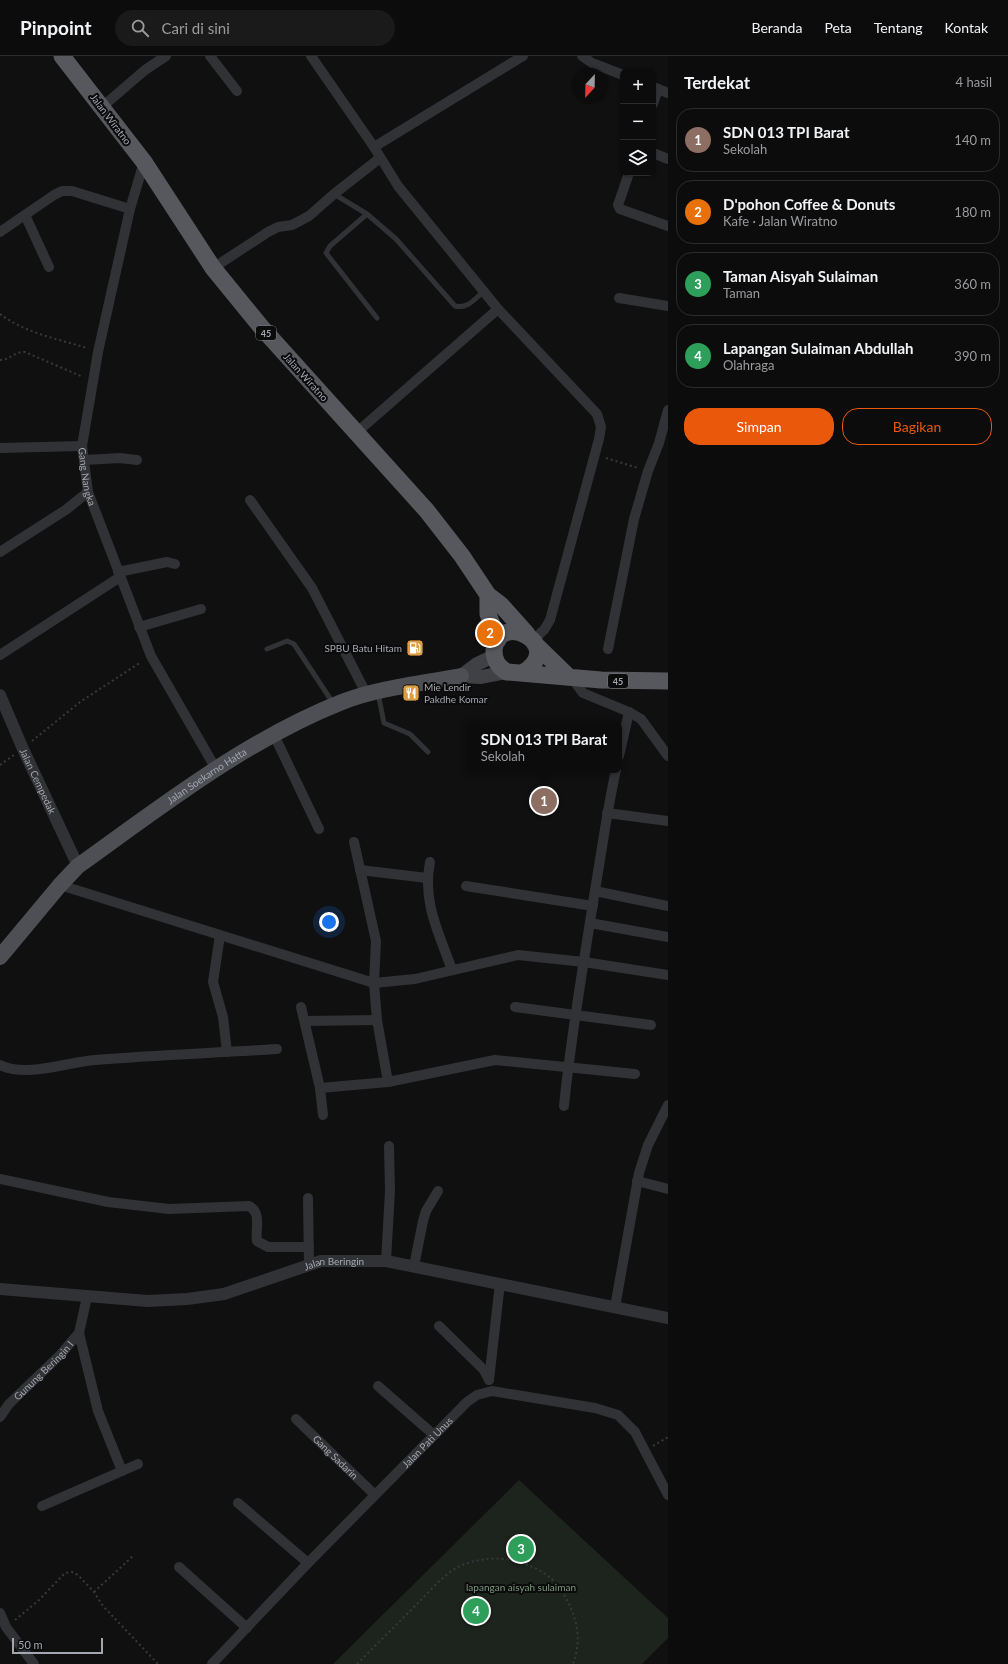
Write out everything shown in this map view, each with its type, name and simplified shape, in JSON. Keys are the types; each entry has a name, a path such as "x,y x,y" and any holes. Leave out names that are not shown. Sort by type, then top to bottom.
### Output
{"highway":[{"name":"Jalan Wiratno","path":"62,56 144,162 213,268 262,328 427,510 462,556 488,595 501,604 531,639"},
{"path":"488,595 488,614 496,648 496,663 515,672 531,668 535,661 537,652 531,639 515,631 503,635 496,648"},
{"name":"45","path":"531,639 573,678"},
{"name":"45","path":"515,672 573,678 668,680"}],"main road":[{"name":"Jalan Soekarno Hatta","path":"461,676 496,648"},
{"name":"Jalan Soekarno Hatta","path":"0,957 60,885 78,866 216,769 274,735 335,705 372,694 461,676 481,677 515,672"}],"street":[{"path":"102,107 145,70 166,56"},
{"path":"210,56 237,91"},
{"path":"311,56 374,147 398,186 483,292 597,414 601,427 595,455 550,620 544,630 531,639"},
{"path":"374,147 511,59 523,56"},
{"path":"582,56 592,63 620,74"},
{"path":"656,88 668,93"},
{"path":"656,155 668,158"},
{"path":"213,268 268,232 278,227 292,225 302,221 380,158"},
{"name":"Gang Nangka","path":"144,162 130,209 98,352 82,446 88,492 151,656 216,769"},
{"path":"628,176 618,205 620,209 668,226"},
{"path":"0,232 62,191 72,190 130,209"},
{"path":"25,215 49,267"},
{"path":"618,298 668,306"},
{"path":"356,433 498,309"},
{"path":"608,649 624,576 628,544 648,471 659,443 668,410"},
{"path":"0,448 82,446"},
{"path":"84,460 120,458 137,460"},
{"path":"0,552 67,509 88,492"},
{"path":"250,500 312,588 372,694"},
{"path":"0,655 119,575 167,562 175,564"},
{"path":"140,627 201,609"},
{"path":"573,678 583,693 629,712 641,719 668,756"},
{"name":"Jalan Cempedak","path":"0,695 23,749 78,866"},
{"path":"622,743 629,712"},
{"path":"274,735 319,829"},
{"path":"564,1106 575,1017 607,813 615,773"},
{"path":"607,813 668,821"},
{"path":"354,842 376,941 374,983 377,1020 388,1082"},
{"path":"430,862 427,878 431,910 452,970"},
{"path":"360,870 427,878"},
{"path":"60,885 374,983 415,979 518,955 584,962 668,975"},
{"path":"466,886 593,906"},
{"path":"595,891 668,906"},
{"path":"590,923 668,937"},
{"path":"220,935 213,982 223,1017 227,1052"},
{"path":"301,1007 320,1088 323,1115"},
{"path":"514,1007 575,1017 651,1025"},
{"path":"305,1021 377,1020"},
{"path":"0,1065 9,1069 25,1070 93,1060 277,1049"},
{"path":"320,1088 388,1082 495,1060 636,1074"},
{"path":"615,1307 637,1181 648,1145 668,1105"},
{"path":"386,1261 390,1191 388,1146"},
{"path":"0,1179 108,1202 162,1209 249,1206 257,1213 256,1236 257,1241 262,1245 309,1247"},
{"path":"637,1181 668,1189"},
{"path":"414,1266 426,1211 438,1191"},
{"path":"308,1198 309,1265"},
{"name":"Jalan Beringin","path":"0,1289 148,1301 187,1299 224,1294 321,1262 386,1261 668,1318"},
{"path":"489,1380 500,1284"},
{"name":"Gunung Beringin I","path":"0,1417 9,1404 60,1355 79,1333 87,1297"},
{"path":"439,1326 479,1365 489,1380 492,1391"},
{"path":"79,1333 98,1411 109,1443 122,1471"},
{"path":"378,1386 434,1435"},
{"name":"Jalan Pati Unus","path":"212,1664 308,1563 434,1435 467,1402 477,1395 492,1391 595,1408 618,1415 636,1432 668,1495"},
{"name":"Gang Sadarin","path":"296,1419 376,1495"},
{"path":"42,1506 138,1464"},
{"path":"238,1503 308,1563"},
{"path":"180,1566 247,1628"},
{"path":"0,1613 3,1628 34,1664"}],"lane":[{"path":"334,194 366,214 396,238 455,306 462,308 467,306 483,292"},
{"path":"366,214 330,246 326,253 377,318"},
{"path":"267,649 287,641 294,644 335,705"},
{"path":"372,694 384,723 410,734 428,752"}],"path":[{"path":"0,314 10,321 32,331 98,352"},
{"path":"0,360 7,360 19,352 25,352 93,382"},
{"path":"595,455 648,471"},
{"path":"0,765 23,749 80,702 151,656"},
{"path":"645,1451 668,1437"},
{"path":"94,1592 133,1556"},
{"path":"357,1664 438,1583 460,1567 485,1558 512,1559 537,1568 558,1584 571,1605 578,1628 577,1652 574,1664"},
{"path":"3,1628 38,1601 66,1573 72,1572 78,1575 94,1592 103,1606 158,1664"}],"green space":[{"name":"lapangan aisyah sulaiman","path":"519,1480 668,1618 668,1638 642,1664 333,1664"}],"place":[{"name":"D'pohon Coffee & Donuts","path":"490,633"},
{"name":"SPBU Batu Hitam","path":"415,648"},
{"name":"Mie Lendir Pakdhe Komar","path":"411,693"},
{"name":"SDN 013 TPI Barat","path":"544,801"},
{"name":"Taman Aisyah Sulaiman","path":"521,1549"},
{"name":"Lapangan Sulaiman Abdullah","path":"476,1611"}]}
